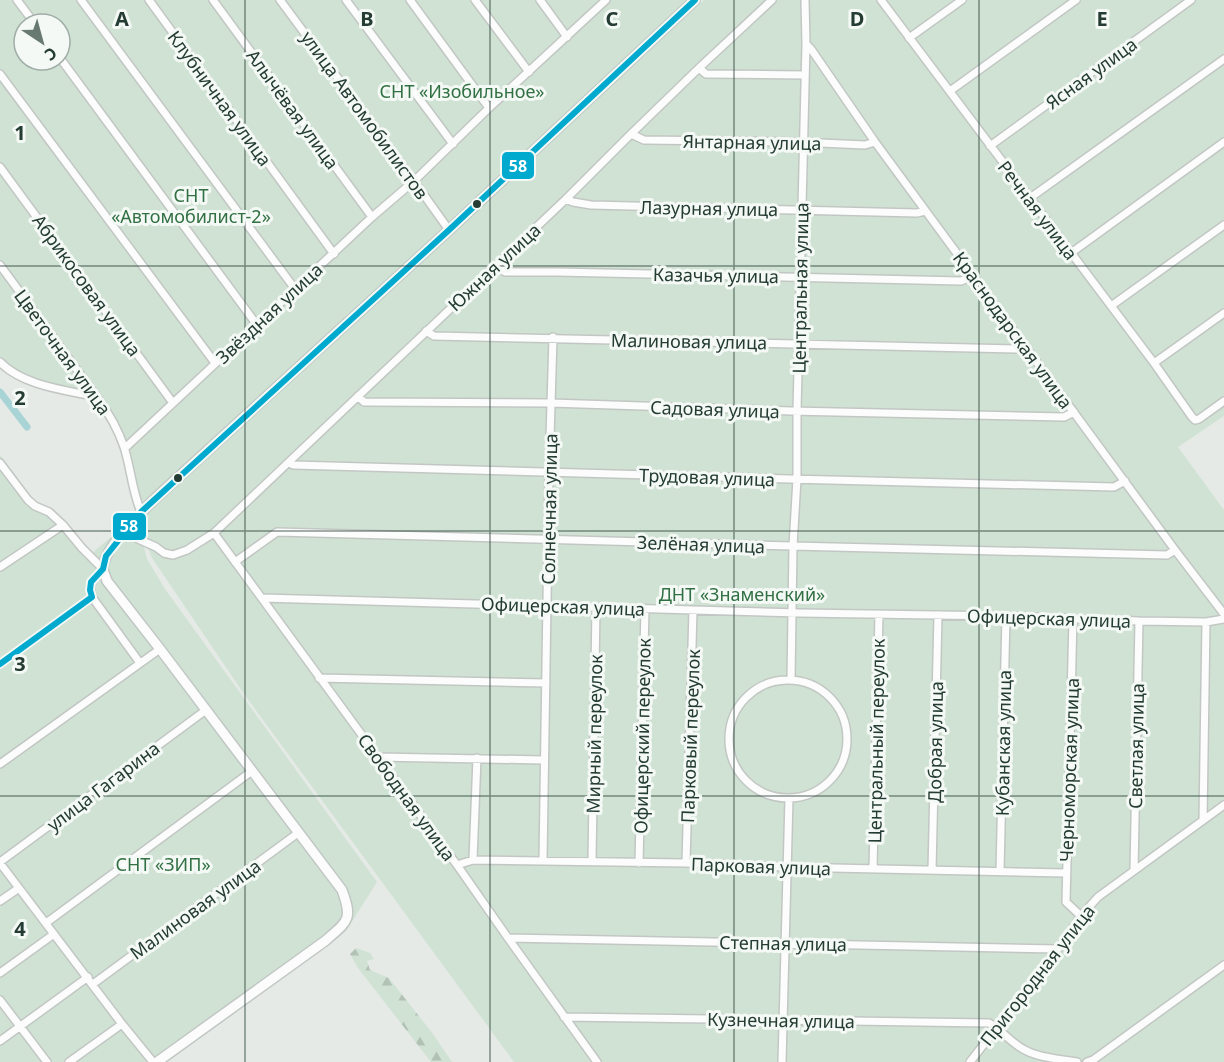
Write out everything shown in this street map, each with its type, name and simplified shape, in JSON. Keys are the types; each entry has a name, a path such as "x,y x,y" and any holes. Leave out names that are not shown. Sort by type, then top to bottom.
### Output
{"street":[{"path":"81,0 295,289"},
{"name":"Клубничная улица","path":"148,0 334,254"},
{"name":"Алычёвая улица","path":"213,0 372,218"},
{"name":"улица Автомобилистов","path":"280,0 449,230"},
{"path":"346,0 453,144"},
{"path":"410,0 489,108"},
{"path":"475,0 529,72"},
{"path":"540,0 567,37"},
{"path":"414,181 606,0"},
{"path":"140,663 92,597 90,590 91,582 103,569 106,556 126,529 141,512 449,230 695,0"},
{"name":"Южная улица","path":"126,529 164,553 173,555 187,550 214,533 772,0"},
{"name":"Речная улица","path":"881,0 1195,420 1200,419 1224,401"},
{"path":"909,38 962,0"},
{"path":"950,92 1076,0"},
{"name":"Ясная улица","path":"990,146 1191,0"},
{"name":"Центральная улица","path":"791,680 806,44 804,1"},
{"name":"Краснодарская улица","path":"806,44 875,142 1224,614"},
{"path":"1030,198 1224,59"},
{"path":"699,68 706,74 805,75"},
{"path":"70,72 257,325"},
{"path":"0,74 215,363"},
{"name":"Янтарная улица","path":"631,134 644,140 865,145 875,142"},
{"path":"1071,253 1224,142"},
{"name":"Абрикосовая улица","path":"0,167 173,403"},
{"name":"Звёздная улица","path":"125,448 414,181"},
{"name":"Лазурная улица","path":"566,199 591,205 917,213 925,210"},
{"path":"1111,306 1224,225"},
{"name":"Цветочная улица","path":"0,265 110,417 125,448 136,500 141,512"},
{"name":"Казачья улица","path":"496,265 505,272 961,281 974,276"},
{"path":"1154,363 1224,313"},
{"name":"Малиновая улица","path":"426,331 434,336 1016,349 1024,345"},
{"name":"Солнечная улица","path":"543,861 553,338"},
{"path":"0,362 8,371 20,377 97,397"},
{"name":"Садовая улица","path":"358,396 364,402 551,403 1064,417 1074,412"},
{"name":"Трудовая улица","path":"289,462 293,465 1114,487 1125,481"},
{"path":"0,463 28,500 49,512 103,569 107,581 342,890 349,908 345,924 325,941 155,1062 122,1024 0,863"},
{"path":"0,567 63,525"},
{"name":"Зелёная улица","path":"235,562 277,532 1167,555 1175,550"},
{"name":"Свободная улица","path":"214,533 597,1062"},
{"path":"0,664 92,597"},
{"name":"Офицерская улица","path":"262,598 793,613 1006,615 1139,621 1206,622 1224,619"},
{"name":"Мирный переулок","path":"592,861 596,607"},
{"name":"Офицерский переулок","path":"639,863 645,609"},
{"name":"Парковый переулок","path":"686,863 693,610"},
{"name":"Центральный переулок","path":"873,869 879,614"},
{"name":"Добрая улица","path":"932,870 938,615"},
{"name":"Кубанская улица","path":"1000,871 1006,615"},
{"name":"Черноморская улица","path":"1073,618 1066,902 1081,916"},
{"name":"Светлая улица","path":"1134,870 1139,621"},
{"path":"1203,820 1206,622"},
{"path":"0,764 160,649"},
{"path":"319,678 546,683"},
{"path":"791,680 815,686 830,696 841,712 847,730 847,749 840,766 829,782 813,792 789,798 766,794 751,784 735,763 729,738 732,721 740,705 752,692 767,684 791,680"},
{"name":"улица Гагарина","path":"0,863 206,710"},
{"path":"377,757 544,760"},
{"path":"473,860 477,758"},
{"path":"46,923 252,771"},
{"path":"782,1062 789,798"},
{"name":"Пригородная улица","path":"970,1062 1098,897 1224,805"},
{"name":"Малиновая улица","path":"93,984 298,833"},
{"name":"Парковая улица","path":"456,865 473,860 592,861 1066,873"},
{"path":"0,901 19,888"},
{"path":"0,973 54,934"},
{"name":"Степная улица","path":"508,939 1058,949"},
{"path":"1087,1062 1093,1060 1224,966"},
{"path":"0,1041 88,977"},
{"path":"0,1000 47,1062"},
{"name":"Кузнечная улица","path":"564,1017 989,1023 997,1027"},
{"path":"69,1062 122,1024"},
{"path":"997,1027 1022,1048 1034,1053 1077,1062"}],"green space":[{"name":"СНТ «Автомобилист-2»","path":"0,0 695,0 141,512 125,448 97,397 38,383 0,362"},
{"name":"ДНТ «Знаменский»","path":"704,0 1224,0 1224,416 1178,447 1224,510 1224,1062 514,1062 244,694 152,558 138,522"},
{"name":"СНТ «ЗИП»","path":"0,455 36,503 56,513 91,554 133,518 138,525 147,559 165,589 377,882 346,931 164,1062 0,1062"},
{"path":"356,948 370,953 374,959 367,961 370,970 389,978 452,1062 431,1062 358,968 350,954"}],"waterway":[{"path":"0,392 27,427"}],"transit line":[{"name":"58","path":"0,664 92,597 91,582 103,569 106,556 141,512 449,230 695,0"}],"park label":[{"name":"СНТ «Изобильное»","path":"462,91"}]}
